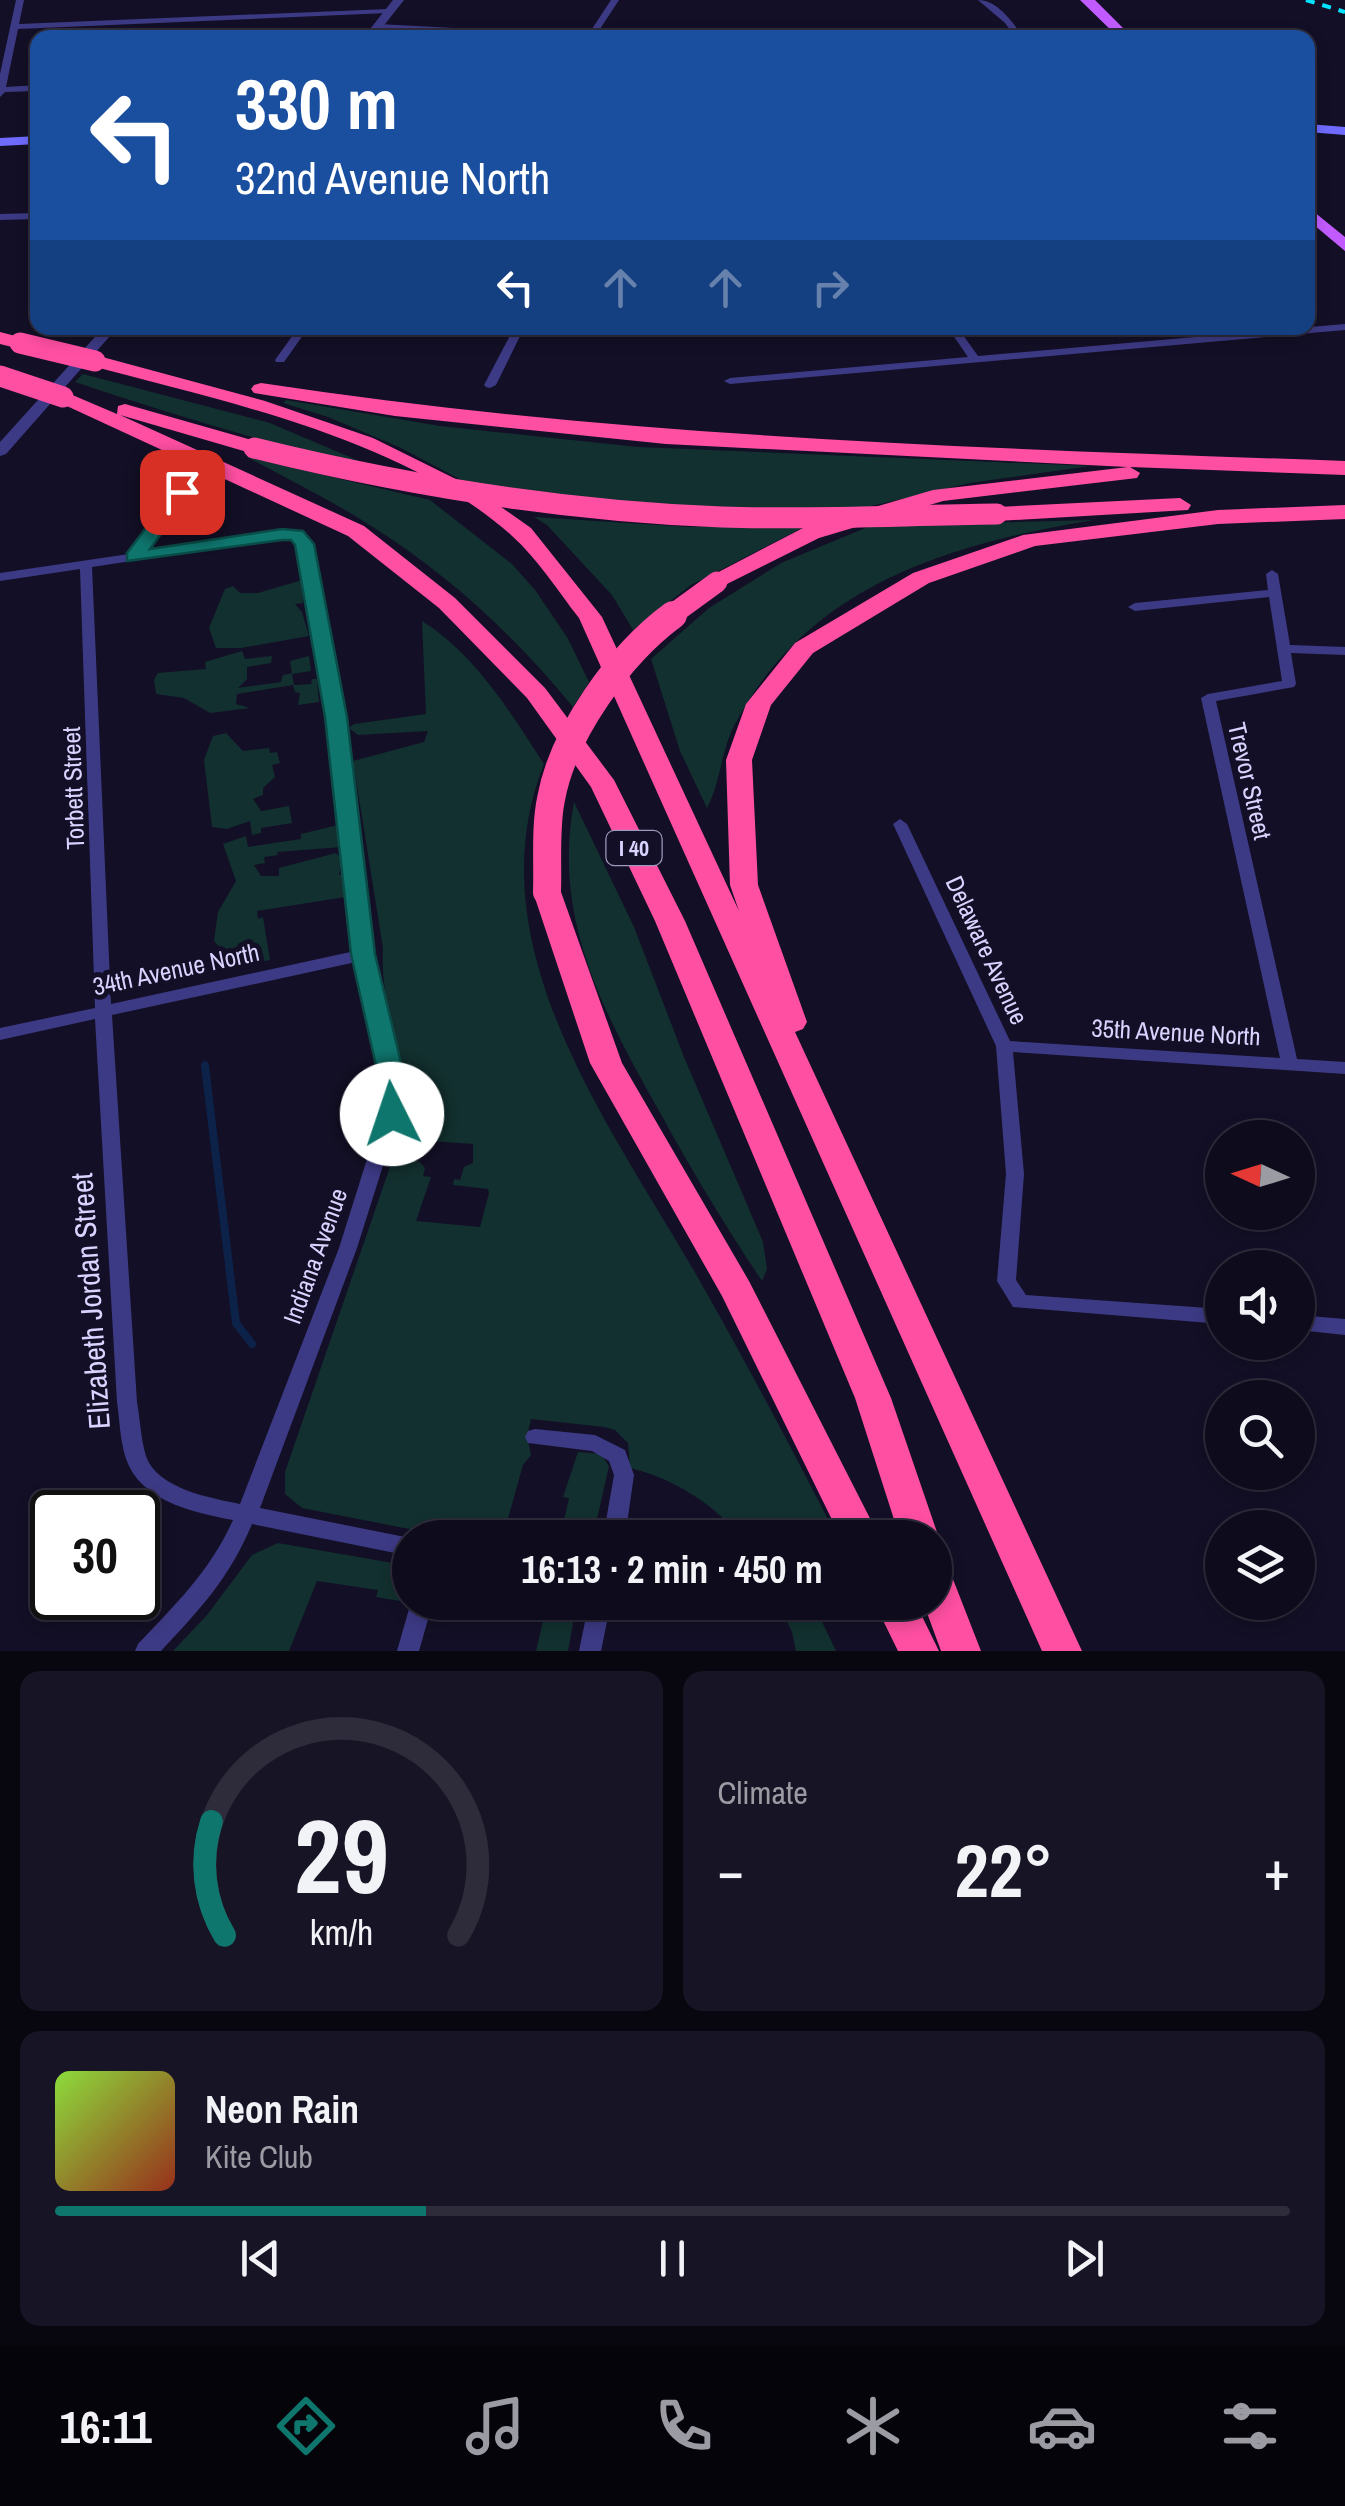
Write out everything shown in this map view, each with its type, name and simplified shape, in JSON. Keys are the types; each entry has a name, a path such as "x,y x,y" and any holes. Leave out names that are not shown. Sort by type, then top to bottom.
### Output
{"highway":[{"name":"I 40","path":"10,340 286,412 440,478 515,526 590,617 1062,1651"},
{"path":"95,361 478,422 720,444 1345,470"},
{"name":"I 40","path":"0,376 64,397 356,531 447,603 536,693 604,786 670,921 873,1398 914,1520"},
{"path":"64,397 109,405 359,476 528,502 687,516 997,514 1207,503 1345,504"},
{"path":"852,1520 737,1291 606,1063 547,892 550,798 583,715 644,636 717,582 811,533 941,495 1138,472 1345,470"},
{"path":"850,1188 744,886 738,760 759,704 804,648 921,578 1031,540 1218,517 1345,512"},
{"path":"903,1620 919,1651"},
{"path":"949,1620 961,1651"}],"main road":[{"path":"1087,0 1119,30"},
{"path":"1315,129 1345,131"},
{"path":"0,142 30,140"},
{"path":"1315,218 1345,246"}],"street":[{"path":"20,0 0,91 30,89"},
{"path":"375,30 399,0"},
{"path":"595,30 615,0"},
{"path":"982,0 1014,30"},
{"path":"16,27 388,11"},
{"path":"378,26 455,30"},
{"path":"0,217 30,216"},
{"path":"1315,330 1345,327"},
{"path":"2,446 104,335"},
{"path":"280,360 299,335"},
{"path":"490,385 516,335"},
{"path":"958,335 976,361"},
{"path":"1194,335 1198,340"},
{"path":"730,381 1255,335"},
{"path":"0,578 134,557 182,492"},
{"name":"Indiana Avenue","path":"134,557 282,534 296,535 304,544 336,717 363,954 392,1078 392,1114 348,1248 230,1552 204,1590 146,1651"},
{"name":"Torbett Street","path":"86,565 105,1008"},
{"path":"1272,574 1286,649 1345,651"},
{"path":"1135,608 1273,593"},
{"name":"Trevor Street","path":"1286,649 1289,684 1208,698 1290,1064"},
{"name":"Delaware Avenue","path":"900,824 1004,1046 1015,1174 1006,1281 1020,1302 1205,1317"},
{"name":"34th Avenue North","path":"0,1034 363,954"},
{"name":"Elizabeth Jordan Street","path":"105,1008 118,1279 132,1446 144,1472 166,1491 185,1500 392,1542"},
{"name":"35th Avenue North","path":"1004,1046 1345,1068"},
{"path":"1315,1324 1345,1327"},
{"path":"535,1437 595,1443 618,1456 624,1475 617,1520"},
{"path":"408,1651 417,1620"},
{"path":"590,1651 596,1620"}],"green space":[{"path":"83,374 270,423 371,466 358,466 251,437 75,382"},
{"path":"286,400 440,426 638,447 1091,466 970,483 867,507 691,508 478,489 401,448 283,403"},
{"path":"247,457 430,500 512,564 535,590 567,637 589,682 573,707 503,631 425,563 353,515"},
{"path":"534,517 689,527 806,526 691,585 633,630 612,595 547,525"},
{"path":"1094,520 986,543 935,559 840,606 799,639 763,679 733,728 707,808 680,751 651,659 709,608 781,563 870,526"},
{"path":"302,580 303,603 295,604 302,612 309,636 241,648 216,648 209,628 225,589 233,586 240,593 258,593"},
{"path":"422,621 475,667 544,764 526,832 525,899 538,966 561,1032 592,1096 715,1308 828,1520 725,1520 691,1494 630,1468 628,1443 615,1430 531,1419 527,1436 531,1455 523,1465 508,1520 392,1520 392,1526 302,1508 285,1494 285,1472 392,1161 419,1161 425,1168 423,1176 431,1177 416,1221 480,1227 489,1193 488,1189 453,1185 454,1179 460,1180 464,1167 473,1163 473,1144 400,1139 405,1134 404,1085 386,994 383,948 353,761 424,742 428,731 358,735 349,728 354,724 426,714"},
{"path":"242,651 245,659 272,656 271,663 247,667 247,679 238,688 281,682 283,675 292,673 290,661 309,656 311,671 292,674 294,685 311,684 312,679 317,679 319,702 298,705 300,693 295,692 293,685 237,694 236,704 250,708 210,713 184,698 156,694 154,680 158,673 206,669 205,662"},
{"path":"226,733 243,751 269,748 270,753 277,752 280,763 272,765 275,777 263,788 263,795 253,799 261,811 289,806 292,823 261,828 261,833 252,835 250,821 227,829 212,827 204,760 213,736"},
{"path":"574,802 634,927 763,1242 767,1269 762,1281 683,1154 602,1001 577,925 570,886"},
{"path":"338,825 342,847 277,852 278,855 264,857 265,863 254,865 261,876 279,876 279,868 336,853 342,860 339,875 355,873 358,895 257,911 258,919 263,917 270,960 245,965 246,958 231,960 214,941 218,912 236,881 223,844 246,836 248,847 301,839 301,834"},
{"path":"578,1452 601,1454 609,1466 597,1520 564,1520 569,1498 563,1497"},
{"path":"278,1543 392,1563 392,1600 376,1597 378,1590 317,1581 289,1651 173,1651 207,1615 252,1555"},
{"path":"571,1620 568,1651 536,1651 543,1621"},
{"path":"786,1620 821,1620 836,1651 796,1651"}],"waterway":[{"path":"205,1066 236,1323 252,1344"}],"railway":[{"path":"1306,0 1345,12"}],"route":[{"path":"182,492 134,557 282,534 302,538 336,717 363,954 394,1088 392,1114"}]}
